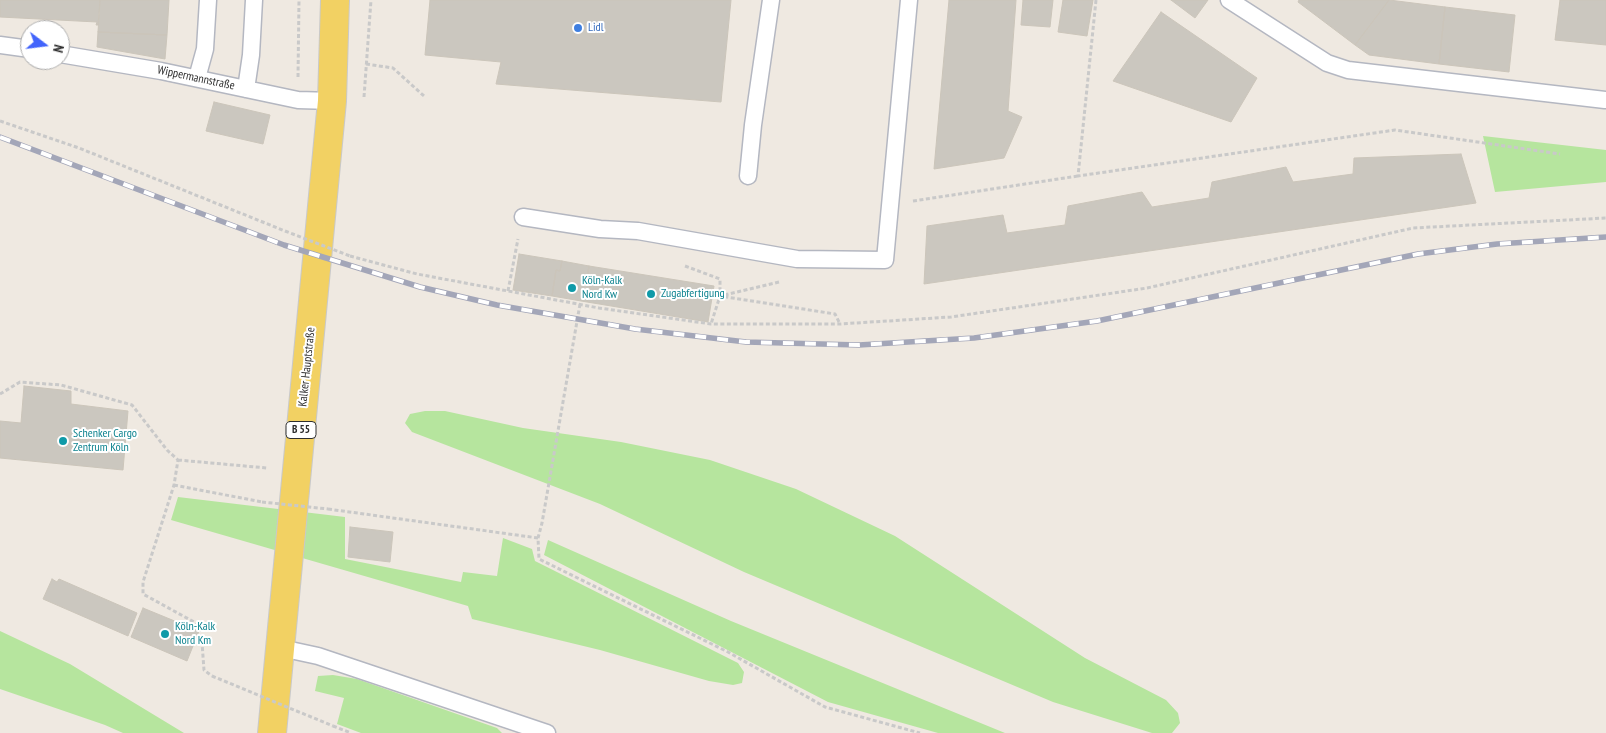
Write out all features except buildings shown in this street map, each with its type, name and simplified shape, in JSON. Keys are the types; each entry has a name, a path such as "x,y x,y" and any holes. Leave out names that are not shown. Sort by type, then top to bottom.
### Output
{"main road":[{"name":"Kalker Hauptstraße","path":"272,733 332,101 336,0"}],"lane":[{"path":"197,78 205,49 208,0"},
{"path":"246,88 251,55 254,0"},
{"path":"748,176 753,125 771,0"},
{"path":"522,216 600,229 638,232 797,259 885,260 908,0"},
{"path":"1229,0 1327,62 1348,70 1605,100"},
{"path":"0,45 20,48"},
{"name":"Wippermannstraße","path":"70,56 197,78 298,100 332,101"},
{"path":"281,648 318,656 547,733"}],"path":[{"path":"1078,176 1096,0"},
{"path":"382,66 393,68 424,96"},
{"path":"0,121 79,148 350,256 416,274 580,304 711,324 840,324 951,317 1147,288 1413,228 1606,218"},
{"path":"890,205 1395,130 1560,154"},
{"path":"508,291 522,216"},
{"path":"720,296 791,279 797,259"},
{"path":"711,324 720,296 720,279"},
{"path":"720,296 835,314 840,324"},
{"path":"580,304 538,538 539,559 728,652 825,707 920,733"},
{"path":"0,394 20,382 61,385 132,405 167,450 178,460 273,469"},
{"path":"178,460 174,485 143,582 143,594 194,622 201,629 204,670 212,676 351,733"},
{"path":"174,485 262,502 328,509 538,538"}],"green space":[{"path":"1483,136 1606,150 1606,182 1495,192"},
{"path":"425,411 445,411 523,428 621,442 710,460 796,489 895,536 1085,658 1166,700 1178,713 1180,723 1172,733 1152,733 1053,702 744,572 600,504 412,432 405,423 410,414"},
{"path":"178,497 345,517 345,559 461,582 463,572 497,576 503,538 532,549 535,561 738,663 744,672 742,683 733,685 709,681 600,650 472,619 468,606 171,520"},
{"path":"548,540 731,621 1005,733 938,733 828,702 544,555"},
{"path":"0,631 70,664 184,733 123,733 0,689"},
{"path":"333,675 357,679 497,728 502,733 361,733 337,724 344,698 315,691 318,676"}],"railway":[{"path":"0,137 284,245 420,287 497,305 635,329 746,342 859,345 974,338 1097,321 1418,254 1497,244 1606,237"}],"place":[{"name":"Lidl","path":"578,28"},
{"name":"Köln-Kalk Nord Kw","path":"572,288"},
{"name":"Zugabfertigung","path":"651,294"},
{"name":"Schenker Cargo Zentrum Köln","path":"63,441"},
{"name":"Köln-Kalk Nord Km","path":"165,634"}]}
